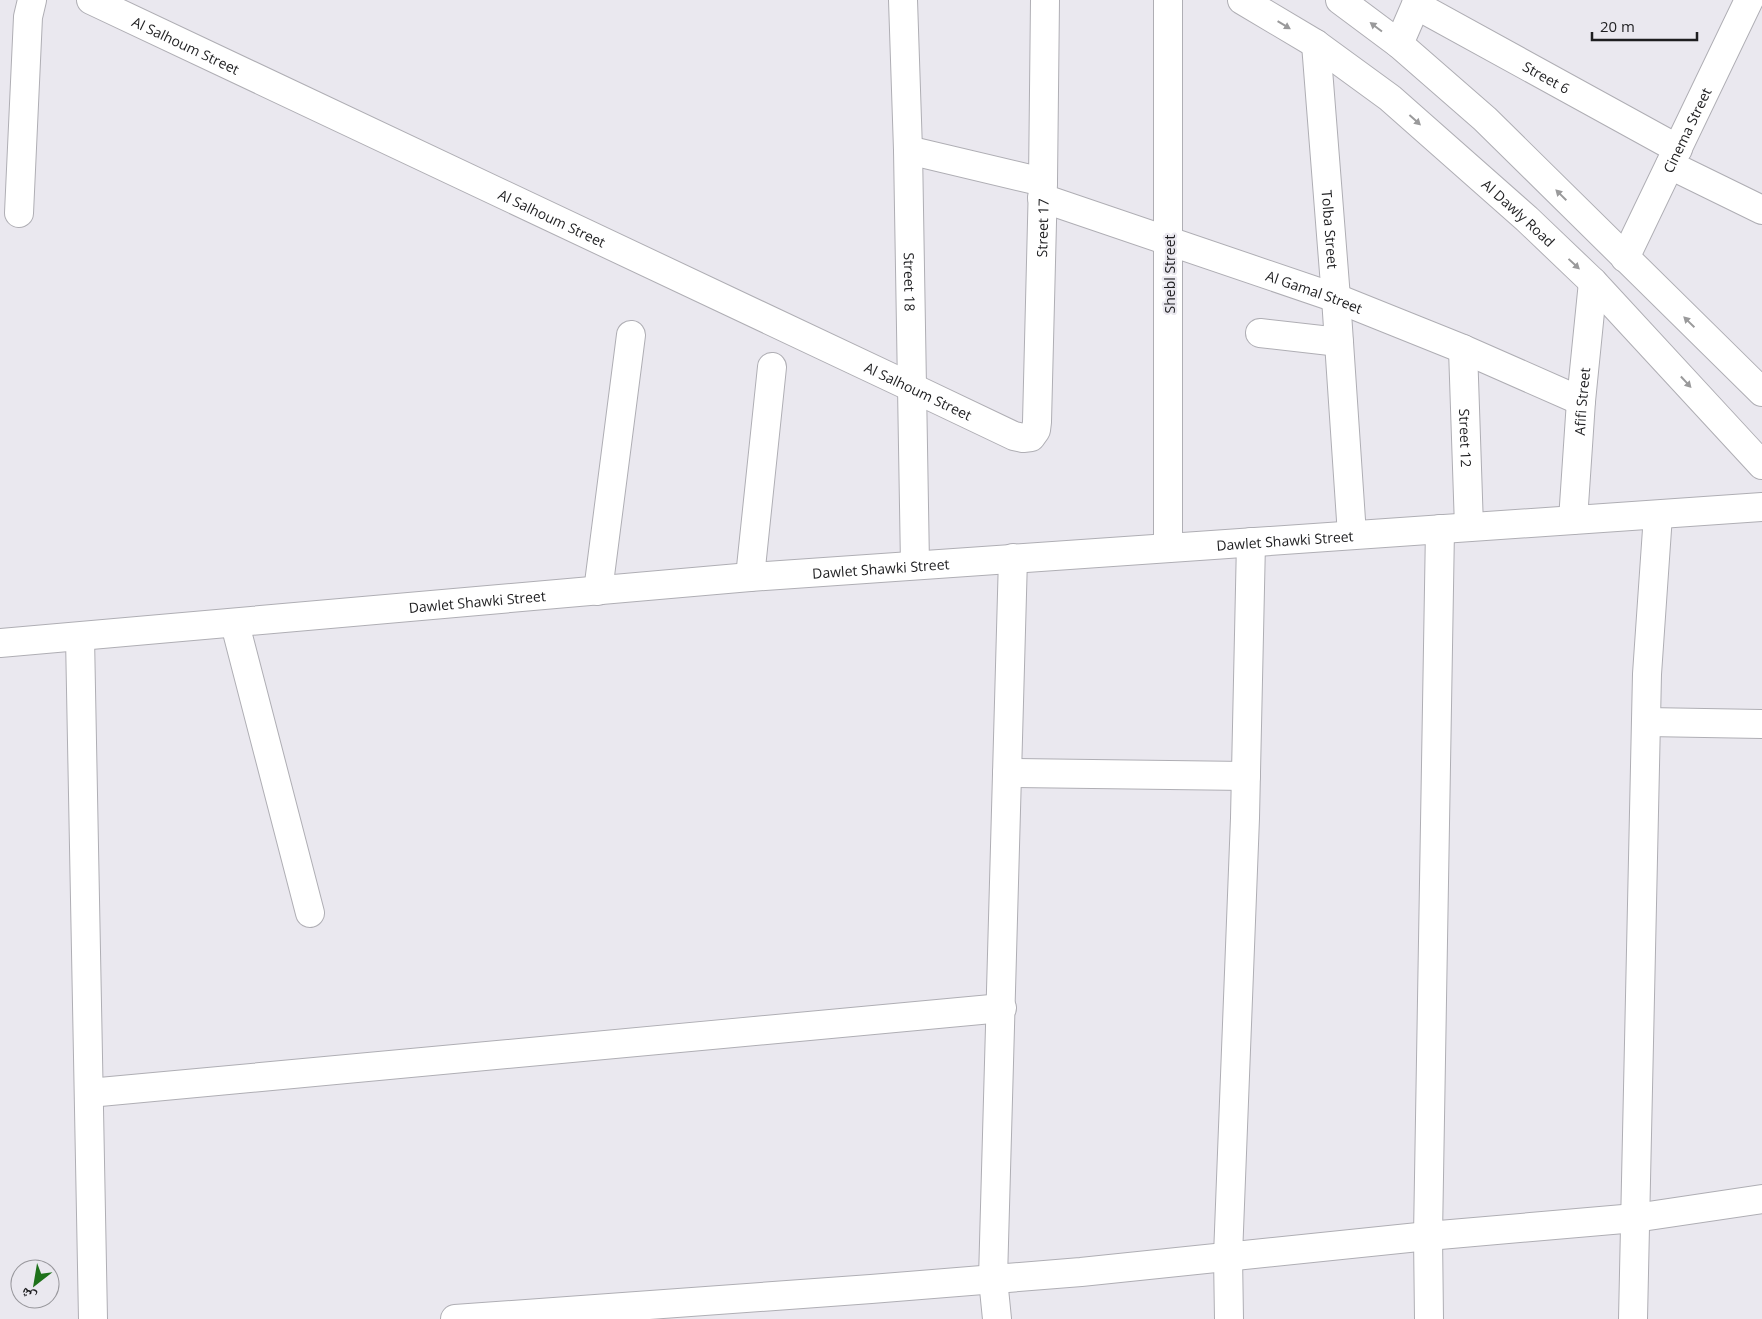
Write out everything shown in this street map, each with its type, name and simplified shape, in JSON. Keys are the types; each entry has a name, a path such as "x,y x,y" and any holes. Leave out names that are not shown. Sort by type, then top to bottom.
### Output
{"street":[{"path":"19,212 28,17 32,0"},
{"name":"Al Salhoum Street","path":"91,0 1014,436"},
{"name":"Street 18","path":"903,0 908,150 914,565"},
{"name":"Street 17","path":"1014,436 1031,437 1036,430 1045,0"},
{"name":"Shebl Street","path":"1168,0 1168,548"},
{"name":"Al Dawly Road","path":"1242,0 1316,44 1390,98 1527,219 1594,282 1762,465"},
{"path":"1340,0 1399,44 1485,119 1762,392"},
{"path":"1399,44 1417,3"},
{"name":"Street 6","path":"1417,3 1762,210"},
{"name":"Cinema Street","path":"1625,258 1751,3"},
{"name":"Tolba Street","path":"1316,44 1352,535"},
{"name":"Al Gamal Street","path":"908,150 1042,190 1169,240 1336,298 1581,401"},
{"name":"Afifi Street","path":"1573,520 1581,401 1594,282"},
{"path":"1260,333 1339,342"},
{"path":"598,591 631,335"},
{"name":"Street 12","path":"1463,350 1469,527"},
{"path":"750,577 772,367"},
{"name":"Dawlet Shawki Street","path":"0,644 750,577 1762,507"},
{"path":"1633,1319 1647,674 1658,514"},
{"path":"1430,1319 1428,1236 1440,529"},
{"path":"1229,1319 1228,1256 1246,776 1251,542"},
{"path":"997,1319 994,1279 1013,558"},
{"path":"235,624 310,913"},
{"path":"80,636 93,1319"},
{"path":"1647,722 1762,724"},
{"path":"1007,773 1246,776"},
{"path":"89,1093 1002,1008"},
{"path":"455,1319 871,1290 994,1279 1428,1236 1635,1218 1762,1199"}]}
